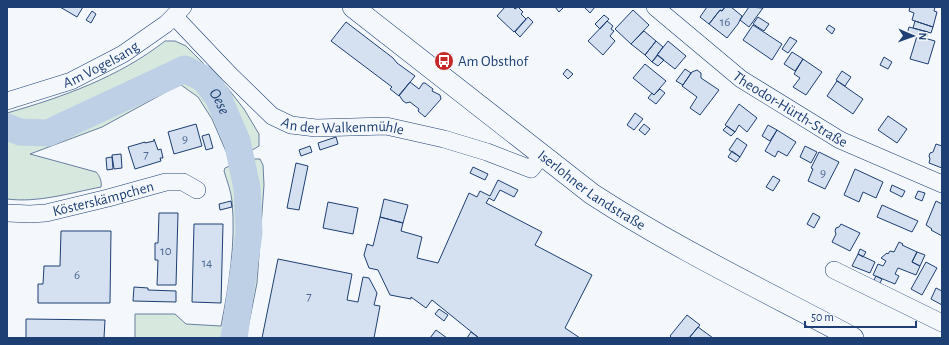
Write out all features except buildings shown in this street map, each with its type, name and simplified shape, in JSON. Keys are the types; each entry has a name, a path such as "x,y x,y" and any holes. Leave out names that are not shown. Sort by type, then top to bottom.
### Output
{"main road":[{"name":"Iserlohner Landstraße","path":"353,7 592,194 627,216 827,332 853,338"}],"street":[{"name":"Theodor-Hürth-Straße","path":"655,7 741,79 840,140 942,184"},
{"name":"An der Walkenmühle","path":"179,11 229,74 272,116 291,124 316,128 386,126 444,138 487,152 531,169 542,155"},
{"name":"Am Vogelsang","path":"7,101 71,81 123,54 166,24 179,11"},
{"name":"Kösterskämpchen","path":"7,213 46,213 166,182 183,182 197,190"},
{"path":"834,270 942,323"}],"shaded area":[{"path":"165,41 175,41 186,46 226,86 244,109 259,134 259,146 249,152 228,156 212,119 198,97 181,85 102,127 30,154 96,172 99,175 101,187 42,199 7,199 7,113 69,93 110,75 147,54"},
{"path":"249,159 260,159 263,165 264,185 257,283 246,338 242,338 252,287 258,236 257,201"},
{"path":"233,166 241,199 240,247 227,338 135,338 135,314 175,314 186,324 221,326 227,295 233,232 232,201 224,171 225,168"}],"waterway":[{"name":"Oese","path":"7,127 20,132 48,133 185,69 204,79 218,97 237,141 247,188 249,233 234,338"}],"place":[{"name":"Am Obsthof","path":"444,61"}]}
